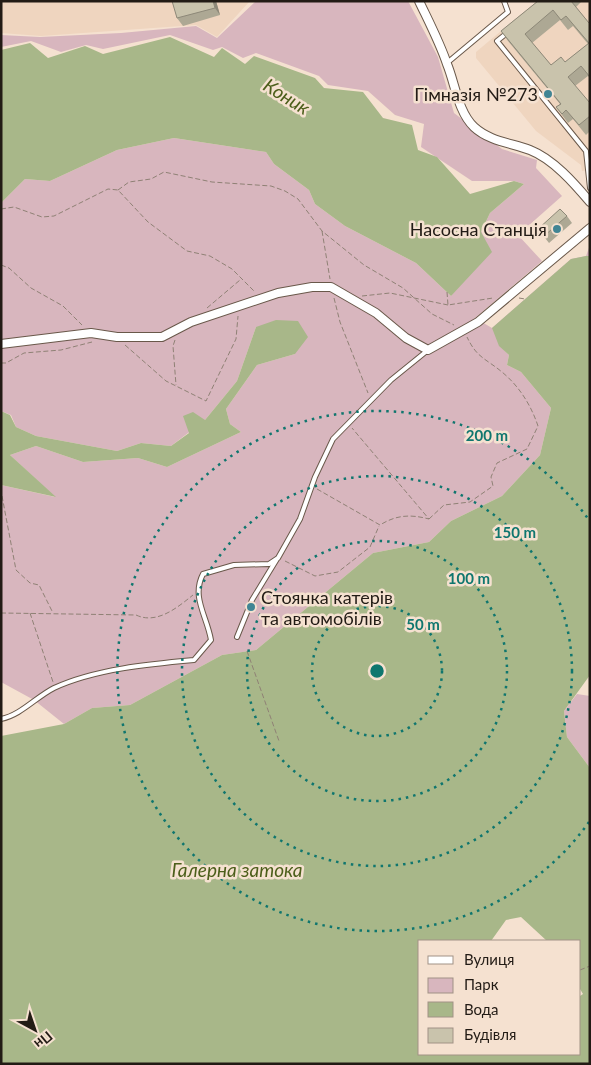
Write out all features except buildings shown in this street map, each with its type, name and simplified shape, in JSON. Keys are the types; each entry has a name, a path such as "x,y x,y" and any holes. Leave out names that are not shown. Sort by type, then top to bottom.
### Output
{"street":[{"path":"419,1 447,63 466,117 472,126 490,137 531,151 546,159 576,186 590,202"},
{"path":"1,344 91,333 116,337 162,337 179,328 263,298 312,287 331,287 392,324 406,338 428,350 465,330 590,228"}],"lane":[{"path":"447,63 508,12 504,1"},
{"path":"513,28 497,42 588,149 590,188"},
{"path":"237,637 252,600 300,519 311,486 334,439 391,380 428,350"},
{"path":"1,719 12,717 55,688 106,672 145,665 194,660 211,640 209,626 197,592 203,574 234,565 269,564 278,558"}],"path":[{"path":"1,209 14,206 42,217 54,216 108,190 118,190 129,182 151,179 164,172 212,182 271,186 285,191 298,199 322,231 364,266 403,288 432,314 465,330 474,352 503,373 525,396 533,409 538,426 527,449 497,463 491,476 493,486 470,502 444,505 429,519"},
{"path":"118,190 148,222 187,251 210,256 232,269 263,298"},
{"path":"322,231 331,287 340,322 363,384 372,400"},
{"path":"1,265 10,268 31,288 63,306 91,333"},
{"path":"205,309 241,279"},
{"path":"447,292 448,305"},
{"path":"350,297 390,293 448,305 508,295 525,299"},
{"path":"116,337 166,381 206,401 236,340 240,306"},
{"path":"176,386 173,346 179,328"},
{"path":"1,363 6,363 24,353 60,350 99,341"},
{"path":"348,424 429,519"},
{"path":"311,486 380,525"},
{"path":"2,496 16,570 30,583 39,585 53,614"},
{"path":"278,558 315,576 338,572 370,547 380,525 388,520 410,514 429,519"},
{"path":"1,613 136,615 142,618 170,614 197,592"},
{"path":"30,613 55,688"},
{"path":"247,651 279,741"}],"shaded area":[{"path":"1,1 250,1 217,37 196,25 41,36 1,33"},
{"name":"Гімназія №273","path":"537,1 590,1 590,170 582,171 581,165 536,131 476,58 476,52"}],"green space":[{"path":"256,1 408,1 438,57 454,113 502,149 537,160 536,168 562,196 518,235 542,261 475,318 492,328 571,259 586,256 590,245 590,478 588,426 500,346 509,355 507,365 521,372 551,408 540,455 502,496 451,521 429,542 373,553 256,650 222,655 130,705 92,708 64,724 34,700 1,682 1,485 55,497 10,455 36,446 83,462 138,458 167,467 241,432 230,424 226,409 257,365 295,354 256,327 237,381 205,420 171,446 141,443 117,451 36,436 16,427 11,415 1,411 1,203 25,179 50,181 117,150 174,138 266,152 274,164 309,190 315,204 345,226 416,263 451,296 490,213 524,184 514,181 472,181 421,147 424,124 395,115 368,91 328,85 319,76 256,53 243,58 222,47 213,50 170,35 103,49 86,45 61,52 31,41 1,47 1,35 40,37 121,33 196,26 217,38"},
{"path":"577,694 590,696 590,768 567,737 564,711"}],"water":[{"name":"Коник","path":"170,37 214,57 222,48 245,64 254,56 315,78 324,88 363,92 383,118 412,125 418,150 437,157 470,194 514,181 524,184 490,213 481,232 492,252 451,296 416,263 345,226 315,204 309,190 274,164 266,152 174,138 117,150 50,181 25,179 1,203 1,50 30,43 48,58 85,46 103,54"},
{"name":"Галерна затока","path":"590,256 590,675 564,711 567,737 590,768 590,1064 1,1064 1,736 64,724 92,708 130,705 222,655 256,650 373,553 429,542 451,521 502,496 540,455 551,408 521,372 507,365 509,355 499,346 492,328 571,259"},
{"path":"276,320 298,321 308,337 295,354 257,365 226,409 230,424 241,432 167,467 138,458 83,462 36,446 10,455 56,497 1,485 1,411 10,415 16,427 36,436 117,451 141,443 171,446 189,433 183,416 193,412 205,420 237,381 256,327"}],"place":[{"name":"Гімназія №273","path":"548,94"},
{"name":"Насосна Станція","path":"557,229"},
{"name":"Стоянка катерів та автомобілів","path":"251,607"}]}
